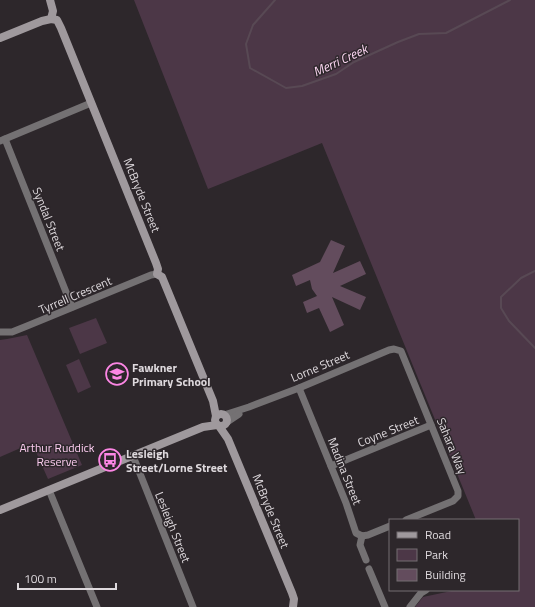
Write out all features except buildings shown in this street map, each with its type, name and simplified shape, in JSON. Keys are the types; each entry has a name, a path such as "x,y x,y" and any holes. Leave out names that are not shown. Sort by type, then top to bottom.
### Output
{"street":[{"path":"0,38 42,21 52,19 54,11 50,0"},
{"name":"McBryde Street","path":"52,19 57,20 59,23 156,263 158,269 157,274 162,277 292,593 294,599 293,607"},
{"path":"2,140 91,103"},
{"name":"Syndal Street","path":"2,140 72,307"},
{"name":"Tyrrell Crescent","path":"0,332 12,332 150,275 157,274"},
{"name":"Lorne Street","path":"0,510 203,428 249,407 299,388 389,350 394,349 401,351"},
{"name":"Sahara Way","path":"401,351 458,491 458,496 453,501 408,519"},
{"name":"Madina Street","path":"299,388 346,503 356,533 362,536 360,545 366,560"},
{"name":"Coyne Street","path":"331,466 431,425"},
{"name":"Lesleigh Street","path":"133,456 194,607"},
{"path":"49,490 97,607"},
{"path":"362,536 389,526"},
{"path":"369,569 385,607"},
{"path":"410,607 425,591"}],"green space":[{"path":"134,0 535,0 535,607 415,607 423,597 451,591 519,591 519,519 476,519 322,143 208,189"},
{"path":"96,318 107,343 80,354 69,328"},
{"name":"Arthur Ruddick Reserve","path":"27,335 82,465 48,479 32,443 0,457 0,340"},
{"path":"79,359 91,387 78,393 66,365"}],"waterway":[{"name":"Merri Creek","path":"275,0 253,25 246,44 250,68 286,88 302,86 336,74 354,62 419,34 446,33 510,0"},
{"name":"Merri Creek","path":"535,271 521,278 501,297 501,308 509,321 535,348"}],"place":[{"name":"Fawkner Primary School","path":"117,374"},
{"name":"Lesleigh Street/Lorne Street","path":"110,460"}]}
